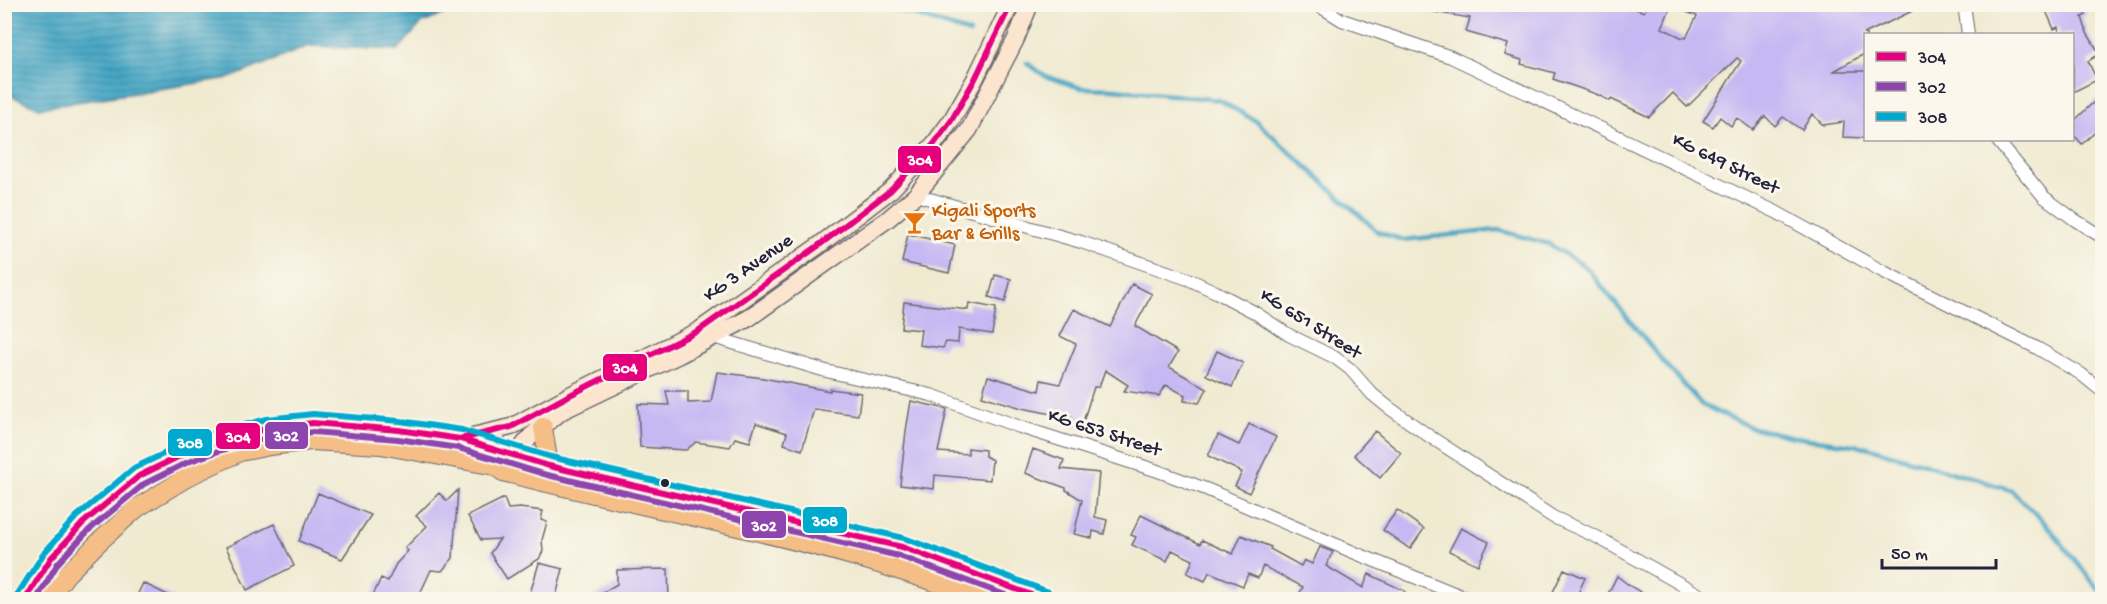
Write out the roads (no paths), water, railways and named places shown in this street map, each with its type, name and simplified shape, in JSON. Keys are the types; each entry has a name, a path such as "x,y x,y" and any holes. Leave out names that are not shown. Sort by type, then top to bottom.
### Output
{"main road":[{"name":"KG 3 Avenue","path":"460,439 511,427 698,331 818,246 891,190 934,144 951,121 975,79 1011,4"},
{"name":"KG 3 Avenue","path":"499,469 531,436 562,411 749,318 888,219 916,195 969,130 1016,39 1030,4"},
{"path":"25,600 51,558 83,523 139,476 184,454 219,441 268,428 313,423 399,430 460,439 549,466 902,547 1046,600"},
{"path":"543,427 549,466"},
{"path":"460,439 499,469"},
{"path":"48,600 68,574 137,508 191,475 240,452 311,441 381,445 499,469 848,555 988,600"}],"street":[{"name":"KG 649 Street","path":"1316,4 1342,20 1451,57 1776,212 1882,271 2037,348 2081,374 2103,391"},
{"path":"1964,4 1968,33"},
{"path":"1998,141 2044,197 2103,237"},
{"name":"KG 651 Street","path":"916,195 1081,242 1188,279 1216,292 1254,312 1288,335 1334,357 1350,369 1372,394 1388,407 1553,517 1597,537 1708,600"},
{"name":"KG 653 Street","path":"713,337 826,371 931,395 1020,427 1155,470 1471,600"}],"water":[{"path":"5,4 465,5 421,24 398,50 309,46 230,78 39,108 5,93"}],"waterway":[{"path":"881,4 970,33"},
{"path":"1027,63 1045,76 1081,88 1114,89 1219,100 1256,121 1378,232 1403,240 1498,230 1549,244 1586,267 1665,364 1702,405 1750,427 1794,437 1867,447 2011,490 2048,526 2102,594"}],"place":[{"name":"Kigali Sports Bar & Grills","path":"914,223"}]}
